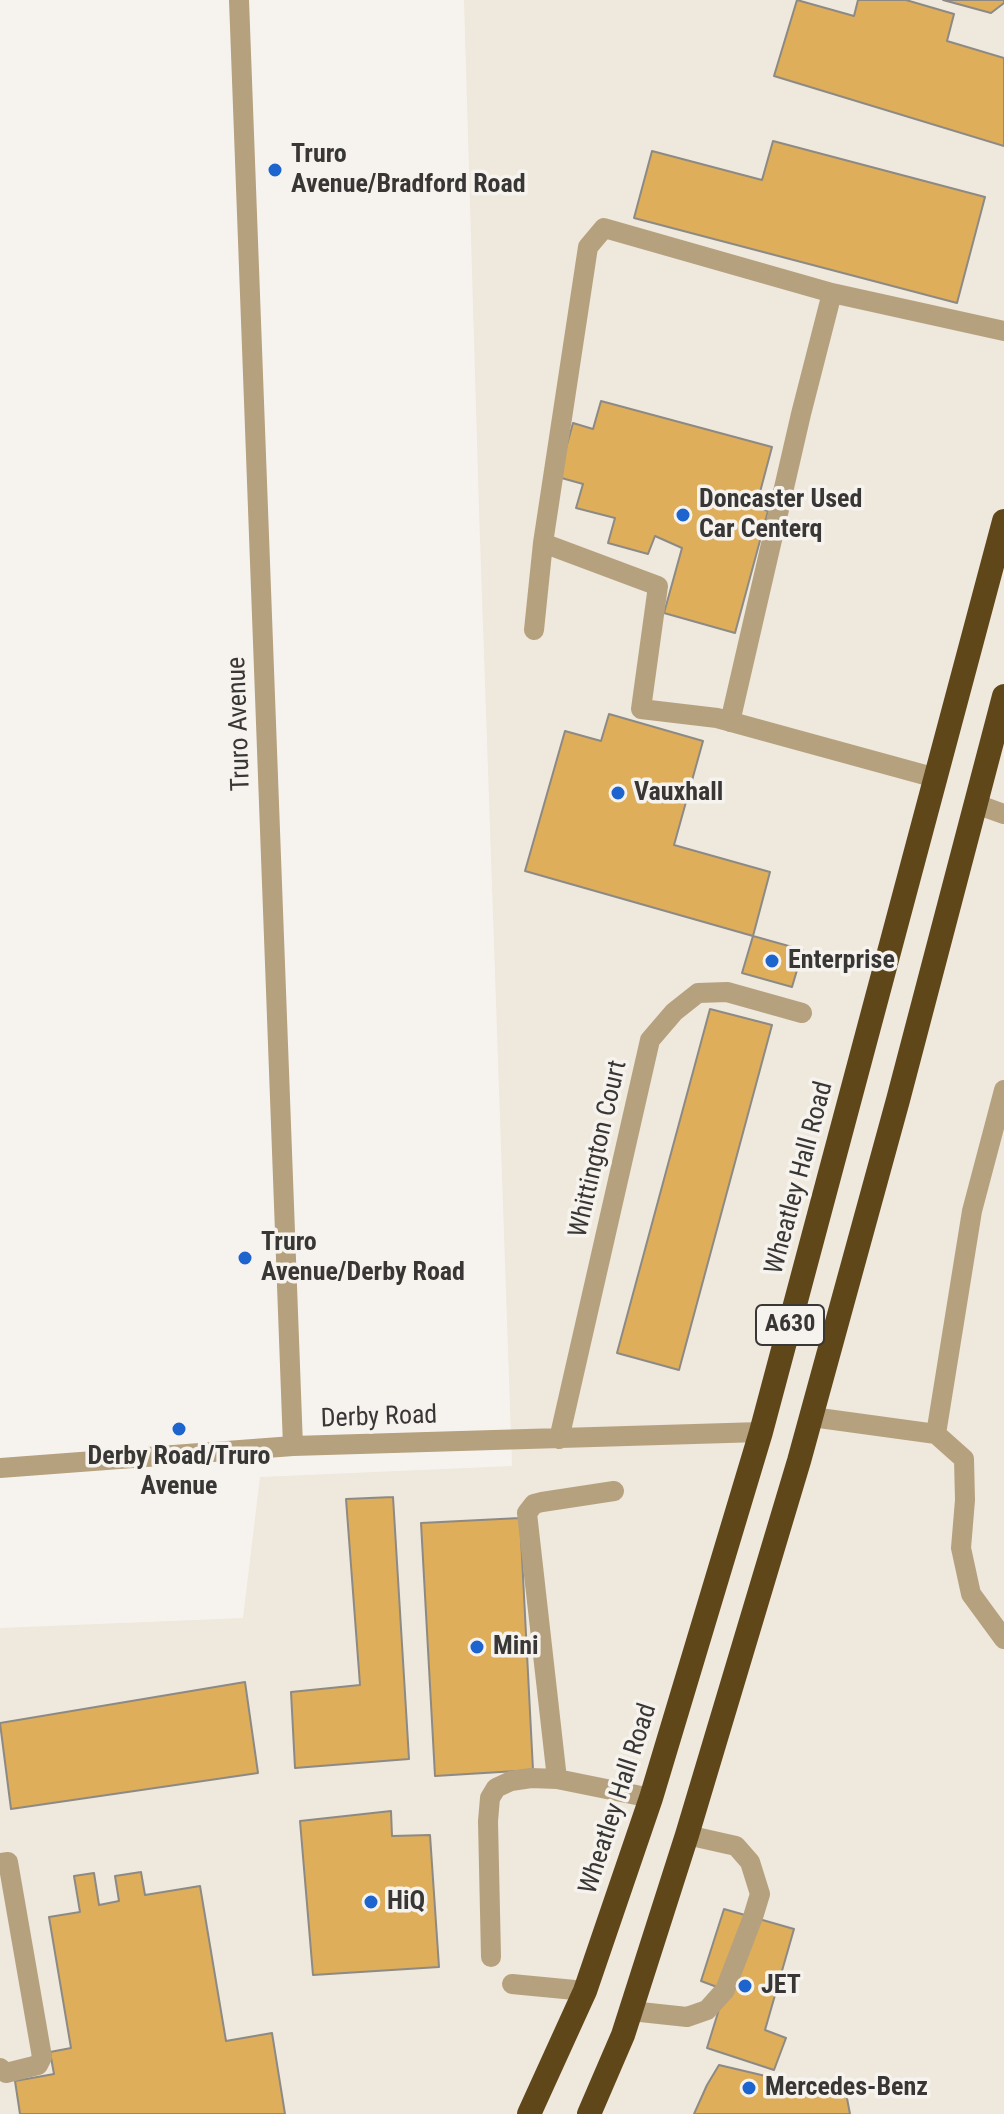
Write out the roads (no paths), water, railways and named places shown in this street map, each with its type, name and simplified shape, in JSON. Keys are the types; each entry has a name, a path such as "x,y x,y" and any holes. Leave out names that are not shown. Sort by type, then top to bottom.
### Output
{"highway":[{"name":"Wheatley Hall Road","path":"529,2114 585,1991 651,1798 761,1432 1004,521"},
{"name":"A630","path":"589,2114 631,2011 812,1417 1004,696"}],"street":[{"name":"Truro Avenue","path":"239,0 293,1446"},
{"path":"534,630 543,543 588,247 604,228 832,293 1004,331"},
{"path":"730,722 832,293"},
{"path":"543,543 658,586 641,709 717,718 936,778"},
{"path":"976,804 1004,814"},
{"name":"Whittington Court","path":"559,1439 650,1040 674,1012 698,993 727,992 802,1013"},
{"path":"936,1434 972,1211 1004,1090"},
{"path":"812,1417 936,1434 964,1459 961,1548 971,1594 1004,1639"},
{"name":"Derby Road","path":"0,1468 293,1446 761,1432"},
{"path":"557,1779 527,1513 534,1504 614,1491"},
{"path":"491,1957 488,1847 490,1798 496,1788 511,1781 531,1778 557,1779 651,1798"},
{"path":"631,2011 687,2017 707,2010 725,1990 753,1917 760,1894 750,1862 736,1846 687,1835"},
{"path":"0,1863 8,1862 42,2057 38,2065 6,2073 0,2068"},
{"path":"512,1984 585,1991"}],"place":[{"name":"Truro Avenue/Bradford Road","path":"275,170"},
{"name":"Doncaster Used Car Centerq","path":"683,515"},
{"name":"Vauxhall","path":"618,793"},
{"name":"Enterprise","path":"772,961"},
{"name":"Truro Avenue/Derby Road","path":"245,1258"},
{"name":"Derby Road/Truro Avenue","path":"179,1429"},
{"name":"Mini","path":"477,1647"},
{"name":"HiQ","path":"371,1902"},
{"name":"JET","path":"745,1986"},
{"name":"Mercedes-Benz","path":"749,2088"}]}
